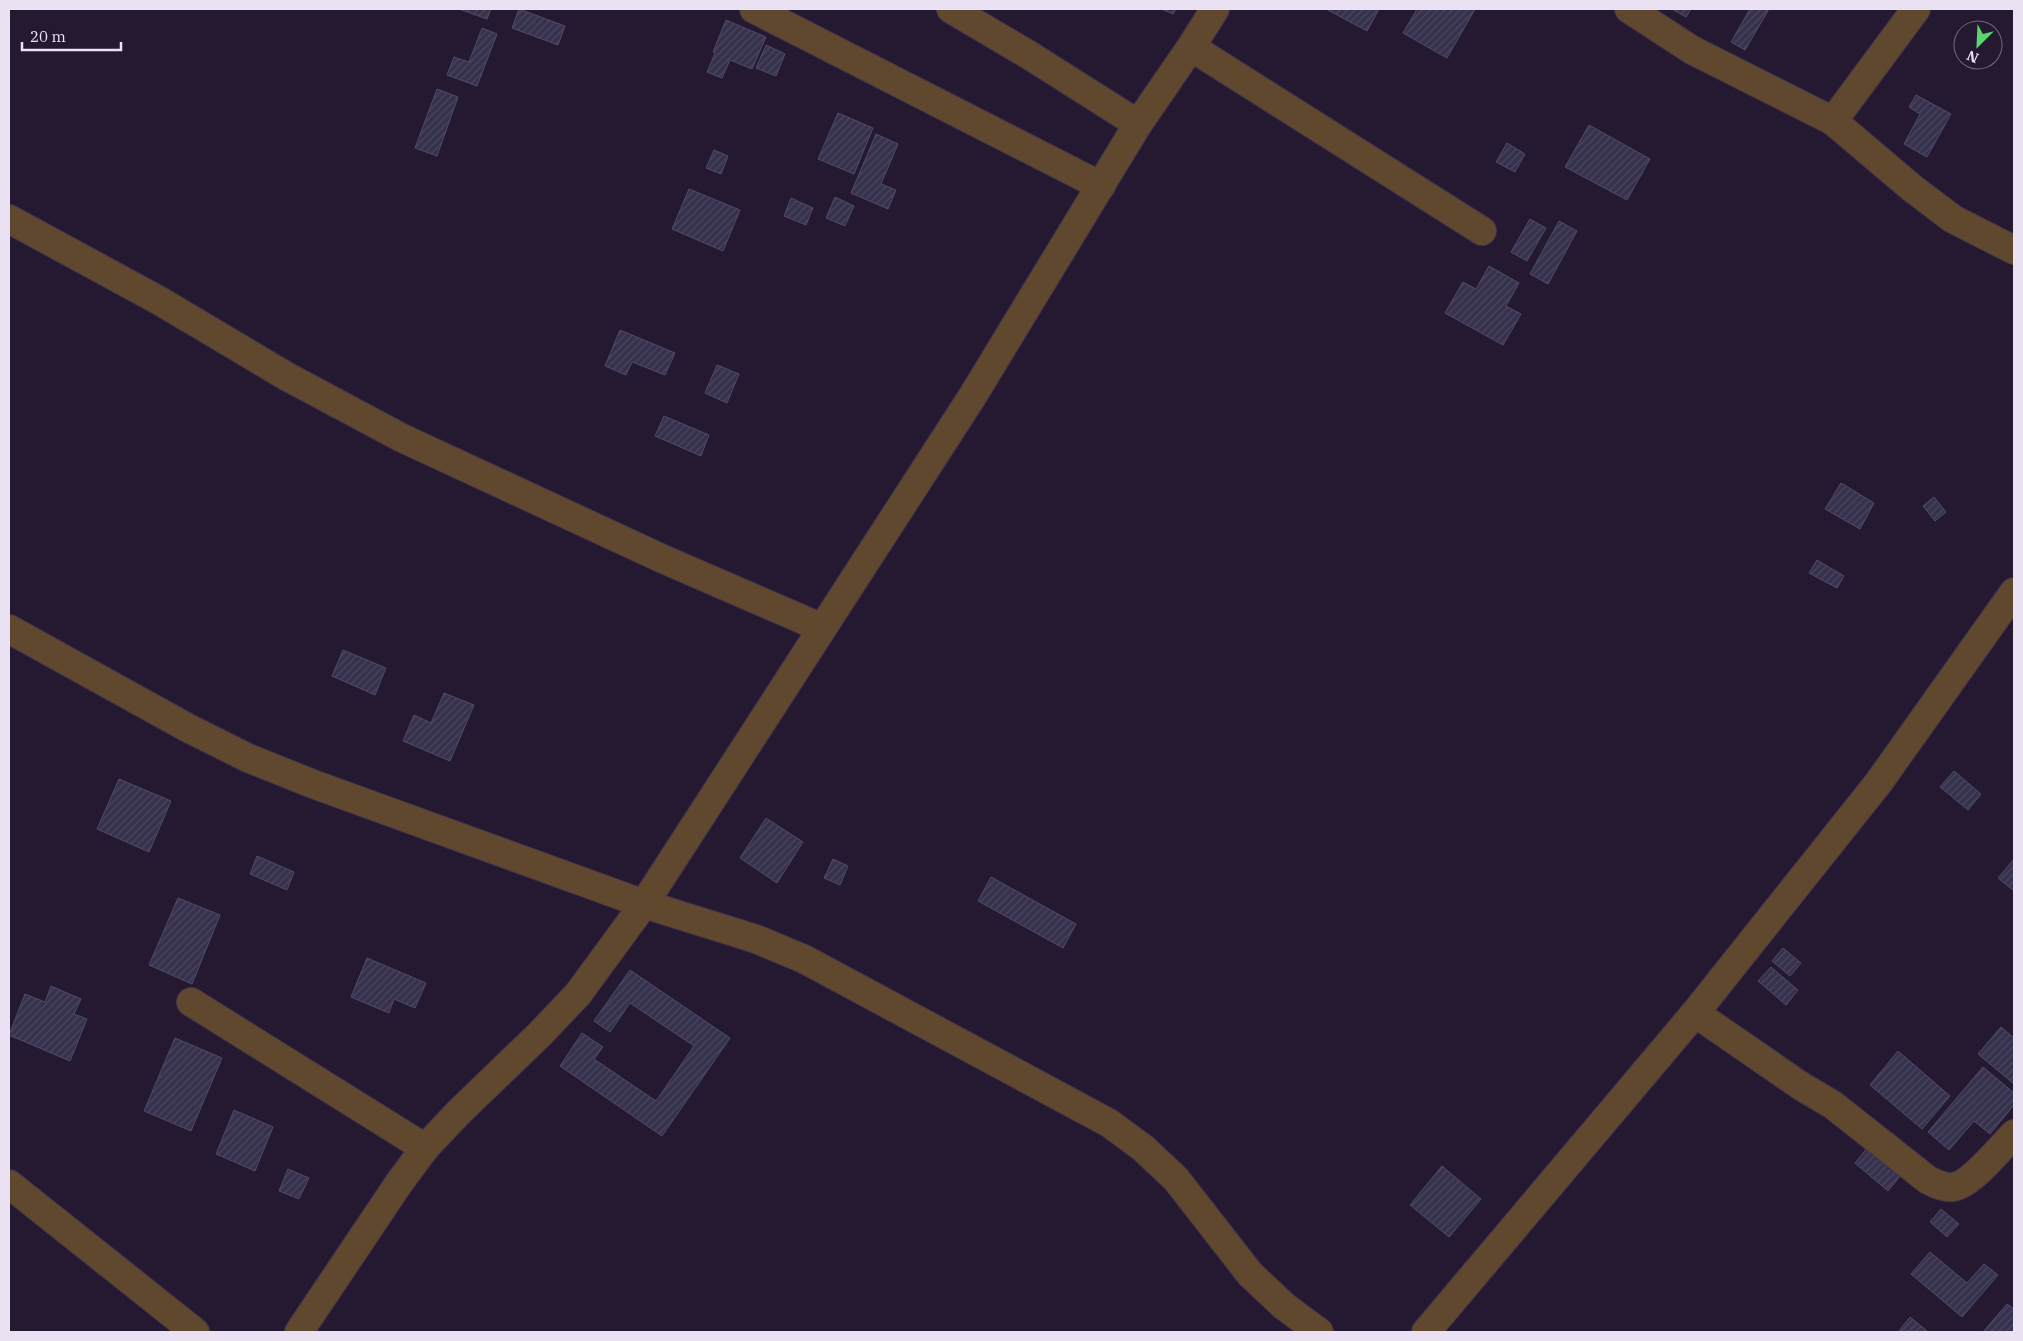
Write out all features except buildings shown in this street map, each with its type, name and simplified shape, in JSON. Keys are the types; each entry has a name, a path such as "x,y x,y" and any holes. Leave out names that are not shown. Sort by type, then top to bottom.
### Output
{"street":[{"path":"754,9 1101,186"},
{"path":"951,9 1029,55 1138,124"},
{"path":"299,1332 399,1183 425,1148 578,994 644,904 972,397 1138,124 1215,9"},
{"path":"1629,9 1692,50 1833,121 1912,188 1953,219 2014,250"},
{"path":"1833,121 1916,9"},
{"path":"1191,47 1482,231"},
{"path":"9,219 160,301 286,376 402,438 663,559 822,628"},
{"path":"1426,1332 1695,1013 1879,782 2014,592"},
{"path":"9,629 188,728 248,758 313,784 644,904 756,939 804,959 1108,1123 1143,1148 1176,1179 1250,1274 1284,1306 1319,1332"},
{"path":"191,1002 425,1148"},
{"path":"1695,1013 1801,1086 1833,1105 1928,1180 1943,1187 1955,1187 1966,1182 2014,1134"},
{"path":"9,1184 195,1332"}]}
